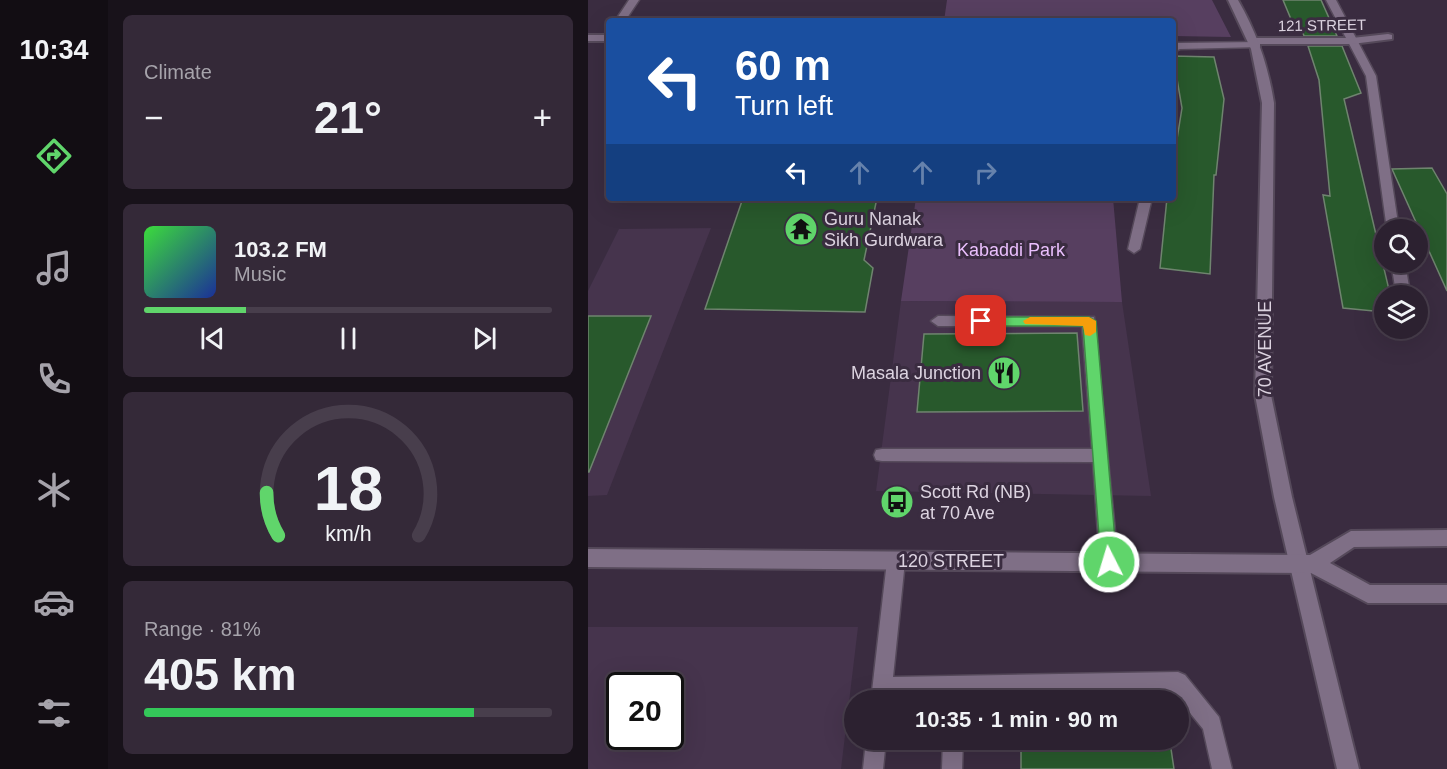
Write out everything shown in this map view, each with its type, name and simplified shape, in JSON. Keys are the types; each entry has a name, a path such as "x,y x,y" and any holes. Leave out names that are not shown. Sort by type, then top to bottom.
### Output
{"street":[{"name":"70 AVENUE","path":"1233,0 1257,43 1268,103 1263,395 1306,564 1348,769"},
{"name":"121 STREET","path":"1257,43 1352,41 1388,37"},
{"path":"588,38 606,38"},
{"path":"1306,564 1351,539 1447,538"},
{"name":"120 STREET","path":"588,558 1306,564 1368,594 1447,594"}],"lane":[{"path":"622,18 634,0"},
{"path":"1331,0 1371,76 1391,219"},
{"path":"1176,47 1257,43"},
{"path":"1134,249 1145,201"},
{"path":"938,321 1089,321 1109,562"},
{"path":"882,455 1100,456"},
{"path":"882,690 896,561"},
{"path":"1016,690 1178,682 1184,690"},
{"path":"1189,696 1212,724 1222,769"},
{"path":"873,769 875,750"},
{"path":"952,769 953,750"}],"shaded area":[{"path":"711,228 607,495 588,496 588,291 619,229"},
{"path":"901,301 1122,302 1151,496 876,491"},
{"path":"588,627 858,627 850,690 844,690 844,744 841,769 588,769"}],"green space":[{"path":"947,0 1212,0 1231,37 1176,36 1176,18 944,18"},
{"name":"Kabaddi Park","path":"916,201 1113,201 1122,302 901,301"}],"building":[{"path":"1283,0 1321,0 1337,36 1304,36 1300,24 1293,24"},
{"path":"1308,46 1342,46 1361,93 1344,99 1374,226 1374,273 1385,273 1388,285 1374,285 1374,311 1343,308 1323,195 1330,196 1319,80"},
{"path":"1176,56 1214,57 1224,99 1216,175 1214,175 1210,274 1160,268 1167,201 1176,201 1176,145 1182,108 1176,73"},
{"path":"1432,168 1447,194 1447,291 1428,249 1428,219 1415,219 1392,169"},
{"name":"Guru Nanak Sikh Gurdwara","path":"742,201 876,201 864,260 873,268 865,312 705,309"},
{"path":"588,316 651,316 589,472 588,472"},
{"path":"1077,333 1083,411 917,412 924,334"},
{"path":"1021,750 1171,750 1174,769 1021,769"}],"slow traffic":[{"path":"1030,321 1089,321 1090,332"}],"place":[{"name":"Guru Nanak Sikh Gurdwara","path":"801,229"},
{"name":"Masala Junction","path":"1004,373"},
{"name":"Scott Rd (NB) at 70 Ave","path":"897,502"}],"route":[{"path":"981,321 1089,321 1109,562"}]}
